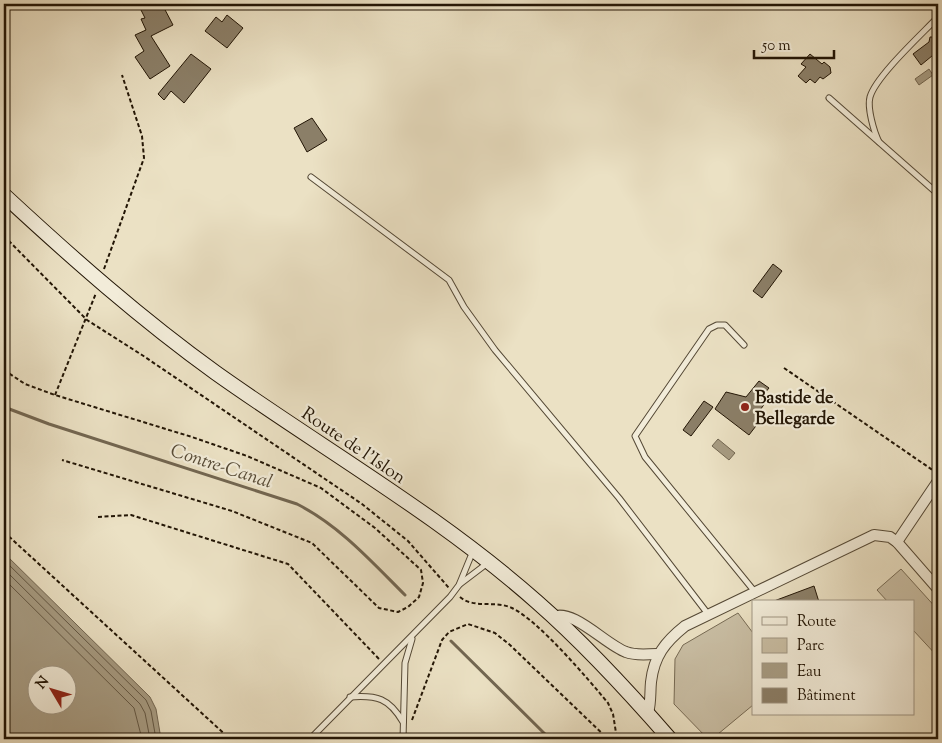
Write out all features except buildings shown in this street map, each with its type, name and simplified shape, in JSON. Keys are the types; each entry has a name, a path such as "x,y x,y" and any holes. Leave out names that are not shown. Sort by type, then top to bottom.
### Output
{"street":[{"name":"Route de l'Islon","path":"4,195 99,282 216,373 489,562 553,617 648,713 670,739"},
{"path":"897,542 938,481"},
{"path":"648,713 651,681 657,654 667,640 685,626 874,534 897,542 938,588"},
{"path":"553,617 558,614 571,617 627,653 657,654"}],"lane":[{"path":"879,142 873,130 870,97 883,76 938,17"},
{"path":"829,98 938,194"},
{"path":"311,177 450,280 464,307 495,350 619,498 709,615"},
{"path":"744,344 725,325 717,325 709,329 635,436 644,457 756,592"},
{"path":"459,585 473,550"},
{"path":"310,739 416,632 459,585 489,562"},
{"path":"403,739 405,663 408,646 416,632"},
{"path":"350,697 373,696 382,699 393,707 404,722"}],"path":[{"path":"55,395 87,320 144,158 142,136 122,75"},
{"path":"4,236 87,320 142,354 362,504 408,541 449,588"},
{"path":"784,368 938,474"},
{"path":"4,370 25,384 247,456 321,488 376,528 421,570 424,583 419,597 408,607 398,612 379,608 312,543 232,511 62,460"},
{"path":"98,517 132,515 288,564 384,664"},
{"path":"4,532 230,739"},
{"path":"460,597 473,604 490,603 511,607 532,622 608,704 614,714 617,739"},
{"path":"404,722 410,722 415,714 442,640 457,627 468,624 495,633 510,644 608,739"}],"green space":[{"path":"901,569 938,610 938,657 914,631 914,600 886,600 877,590"},
{"path":"738,613 752,632 752,706 712,739 708,739 674,704 675,659 683,645"}],"water":[{"path":"929,69 933,75 919,85 915,79"},
{"path":"718,439 735,453 729,460 712,446"},
{"path":"4,553 150,697 156,709 161,739 4,739"}],"waterway":[{"name":"Contre-Canal","path":"4,407 49,424 297,504 341,533 405,595"},
{"name":"Contre-Canal","path":"451,641 550,739"}],"place":[{"name":"Bastide de Bellegarde","path":"745,407"}]}
